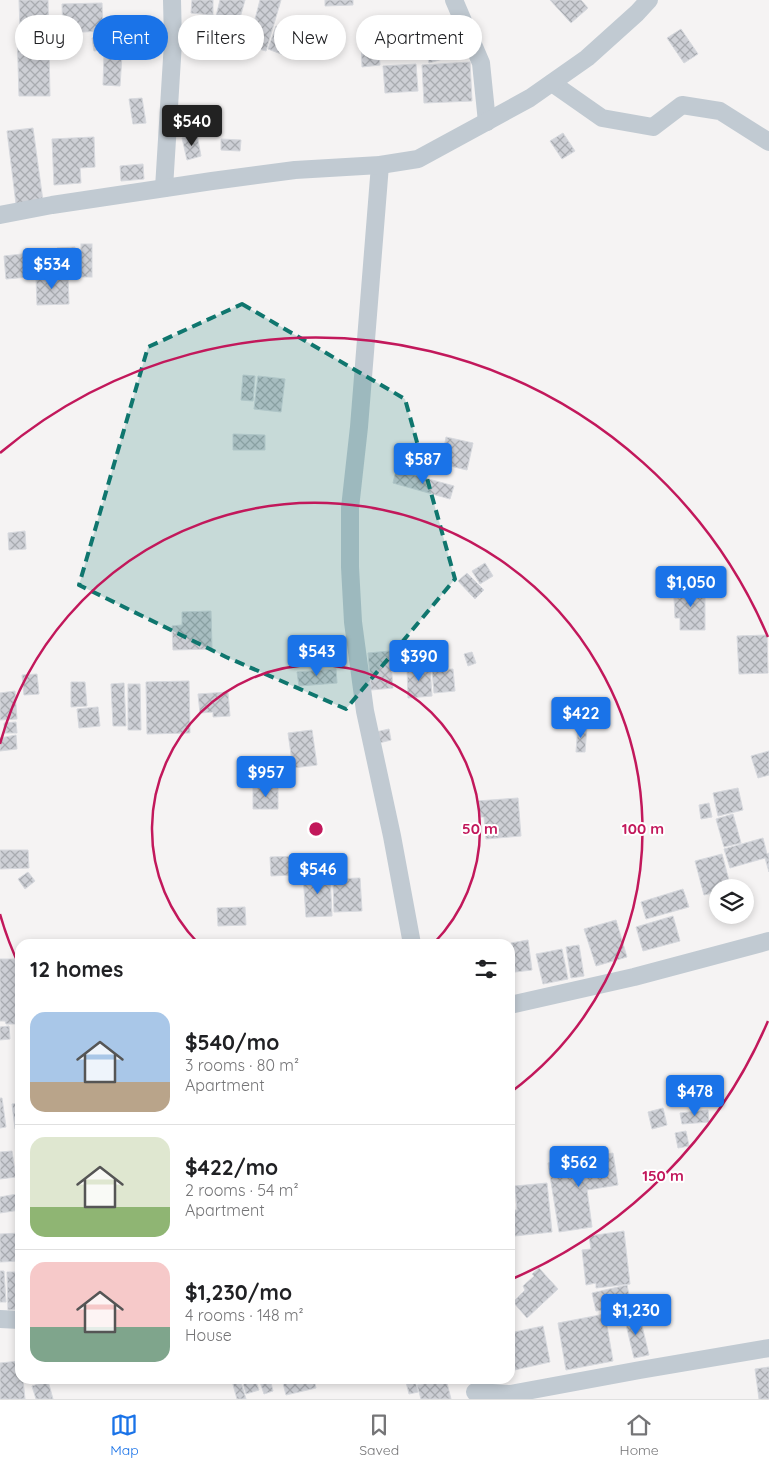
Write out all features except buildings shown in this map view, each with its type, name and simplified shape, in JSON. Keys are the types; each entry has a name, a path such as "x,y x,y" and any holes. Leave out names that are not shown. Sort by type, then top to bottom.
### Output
{"street":[{"path":"164,188 172,42 172,0"},
{"path":"454,0 481,63 487,122"},
{"path":"0,215 52,205 294,170 380,165 418,159 530,98 552,83 587,58 649,0"},
{"path":"552,83 602,118 652,127 682,105 720,111 769,142"},
{"path":"380,165 359,427 350,508 350,566 353,622 365,711 392,836 411,939"},
{"path":"515,1004 634,977 769,941"},
{"path":"0,1319 15,1320"},
{"path":"475,1390 510,1394 769,1348"}],"highlighted area":[{"path":"242,304 405,399 455,579 346,709 226,657 79,585 148,347"}]}
